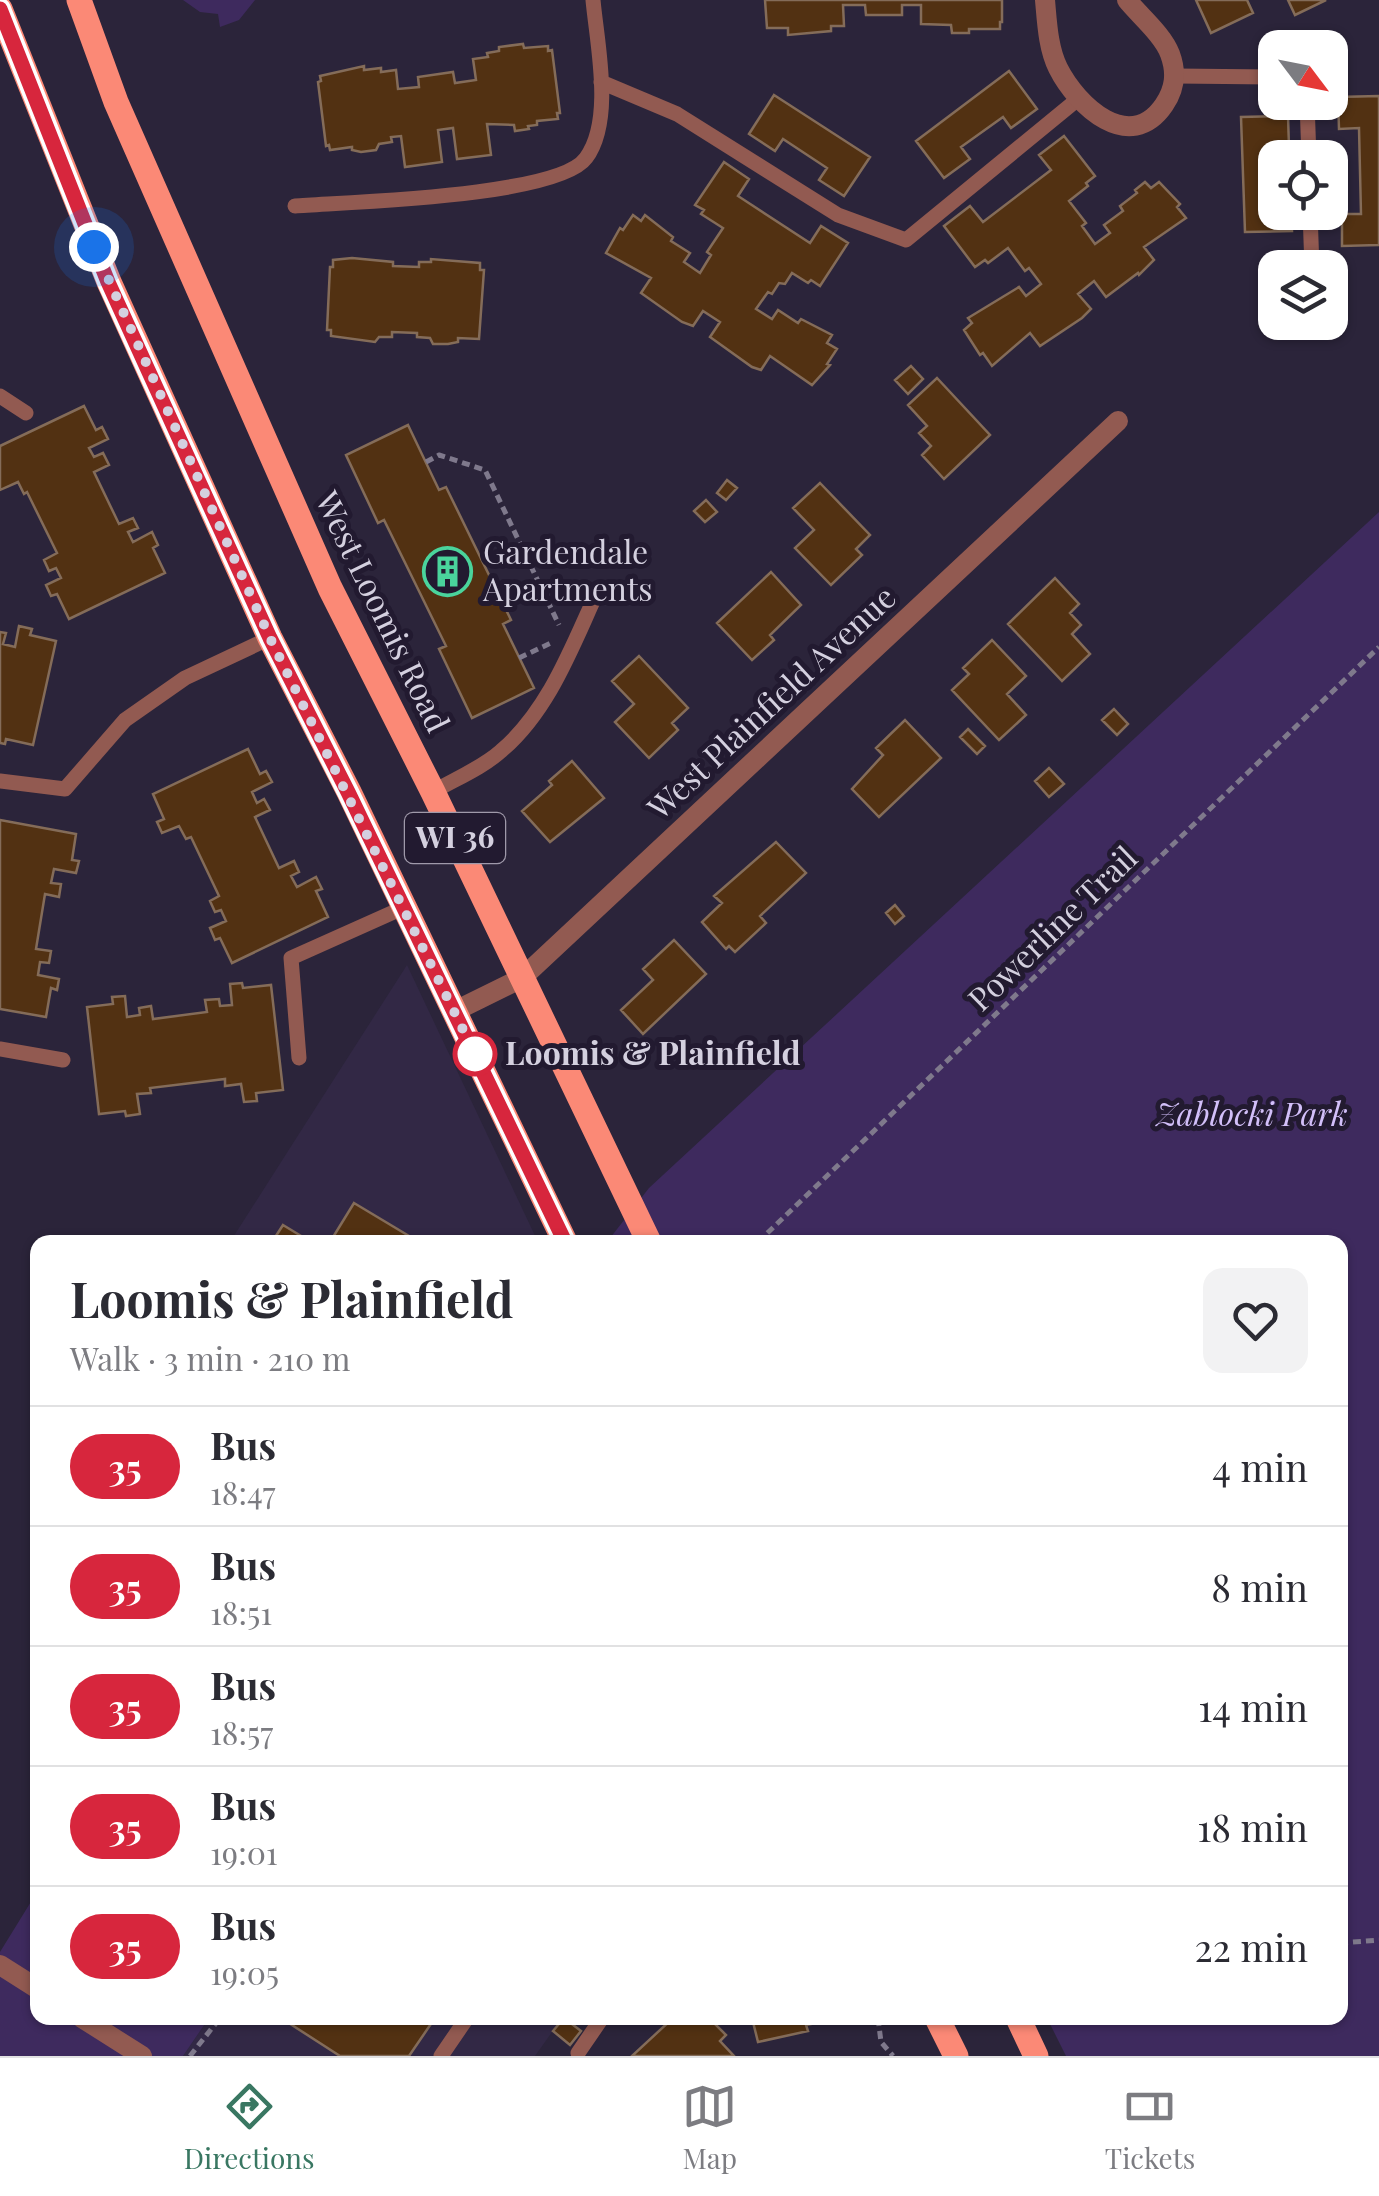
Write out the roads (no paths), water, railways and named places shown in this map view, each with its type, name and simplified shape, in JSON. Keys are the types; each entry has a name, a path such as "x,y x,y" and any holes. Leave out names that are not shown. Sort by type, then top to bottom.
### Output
{"main road":[{"name":"West Loomis Road","path":"79,0 116,102 330,588 433,792 646,1235"},
{"name":"WI 36","path":"0,9 108,282 270,638 562,1235"},
{"path":"940,2025 956,2056"},
{"path":"1021,2025 1036,2056"}],"street":[{"path":"1045,0 1056,66 1078,99 1114,124 1136,128 1155,118 1168,100 1176,76 1169,50 1127,0"},
{"name":"West Plainfield Avenue","path":"455,1011 522,978 1118,421"},
{"path":"0,1964 30,1984"},
{"path":"93,2025 142,2056"}],"lane":[{"path":"295,206 491,191 569,171 586,159 600,124 601,82 593,0"},
{"path":"1176,76 1258,77"},
{"path":"601,82 677,114 838,215 906,240 1078,99"},
{"path":"0,396 26,414"},
{"path":"433,792 500,752 531,718 563,668 594,599"},
{"path":"0,781 65,788 125,720 185,678 270,638"},
{"path":"300,1058 291,958 404,908"},
{"path":"0,1049 63,1060"},
{"path":"440,2056 463,2025"},
{"path":"578,2053 597,2025"}],"place":[{"name":"Gardendale Apartments","path":"448,571"},
{"name":"Loomis & Plainfield","path":"475,1054"}],"park label":[{"name":"Zablocki Park","path":"1252,1115"}]}
